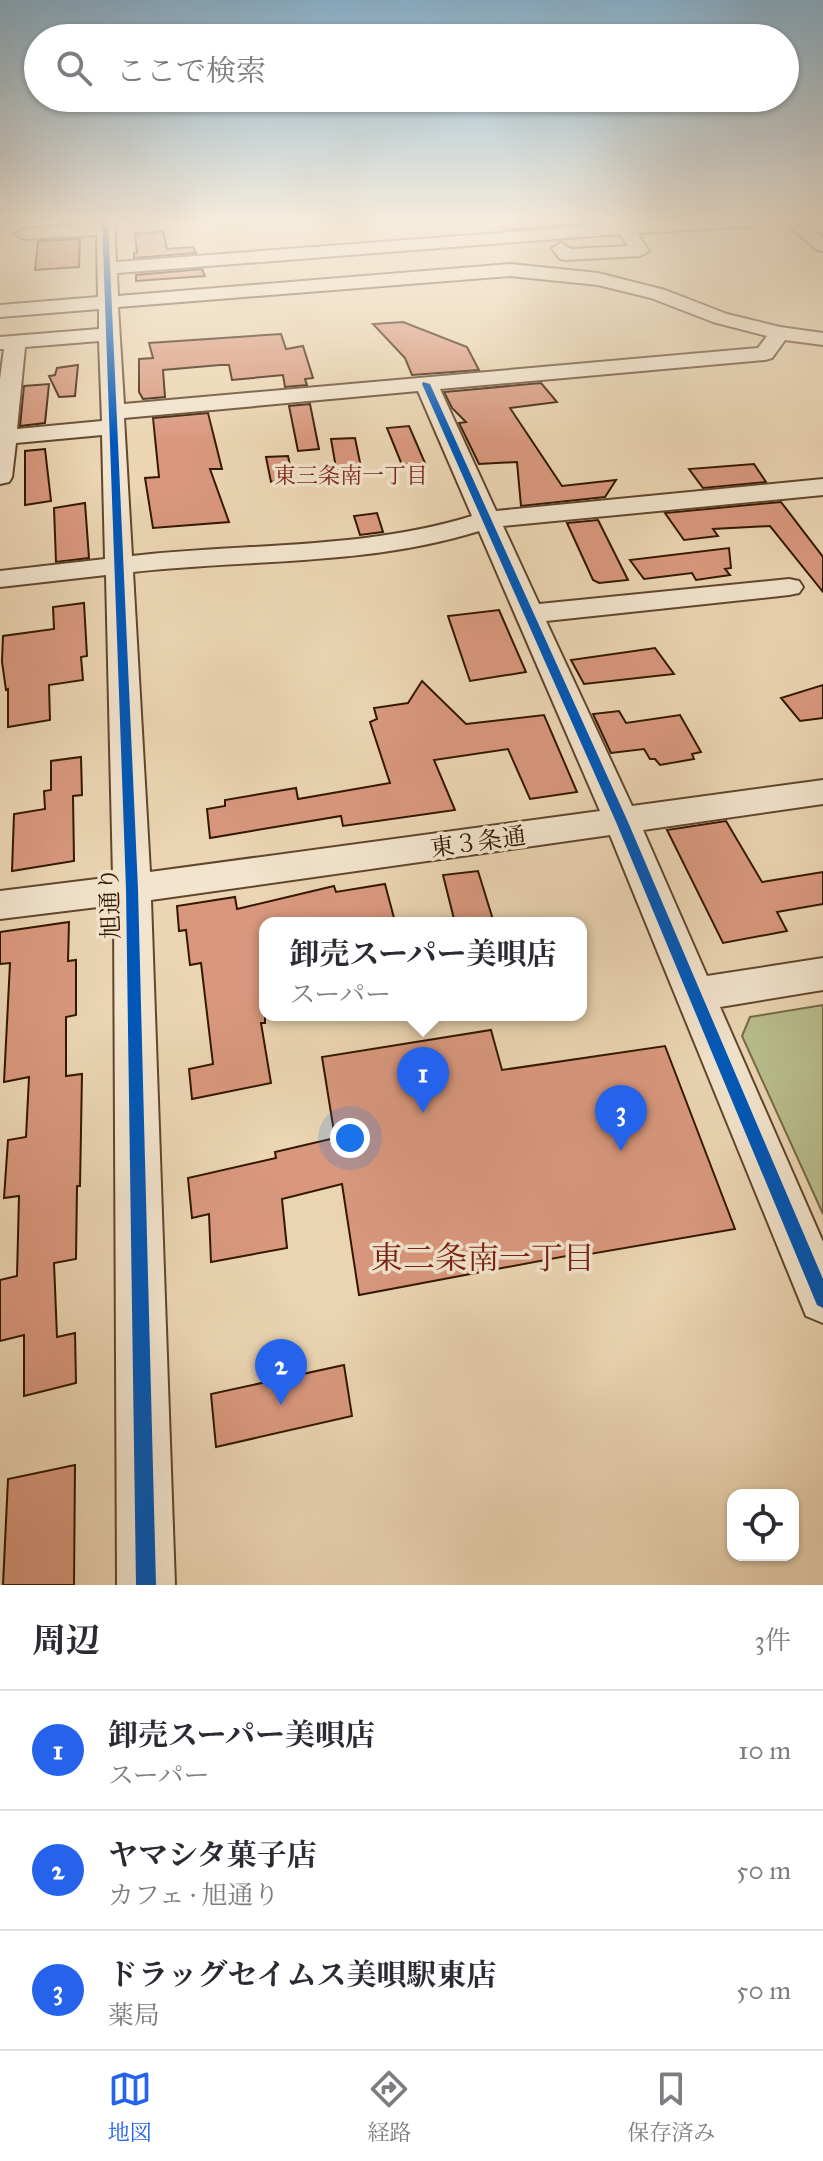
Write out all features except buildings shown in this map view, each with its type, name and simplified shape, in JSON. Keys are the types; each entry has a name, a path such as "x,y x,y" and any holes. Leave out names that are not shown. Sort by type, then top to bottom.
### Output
{"street":[{"name":"旭通り","path":"108,294 111,419 132,889 146,1585"},
{"path":"0,311 219,294"},
{"path":"658,294 720,318 780,333 823,339"},
{"path":"4,437 111,419 426,384 765,354 780,333"},
{"path":"0,477 7,342 111,334"},
{"path":"426,384 622,822 823,1299"},
{"path":"0,579 118,565 375,547 432,537 487,520 814,487 823,509"},
{"path":"529,614 789,587"},
{"name":"東３条通","path":"0,905 823,792"},
{"path":"696,994 823,974"}],"green space":[{"path":"823,1005 823,1214 742,1036 750,1017"}],"cycle path":[{"path":"108,294 132,889 146,1585"},
{"path":"426,384 622,822 823,1299"}],"place":[{"name":"卸売スーパー美唄店","path":"423,1113"},
{"name":"ドラッグセイムス美唄駅東店","path":"621,1151"},
{"name":"ヤマシタ菓子店","path":"281,1405"}],"district":[{"name":"東三条南一丁目","path":"351,475"},
{"name":"東二条南一丁目","path":"483,1258"}]}
